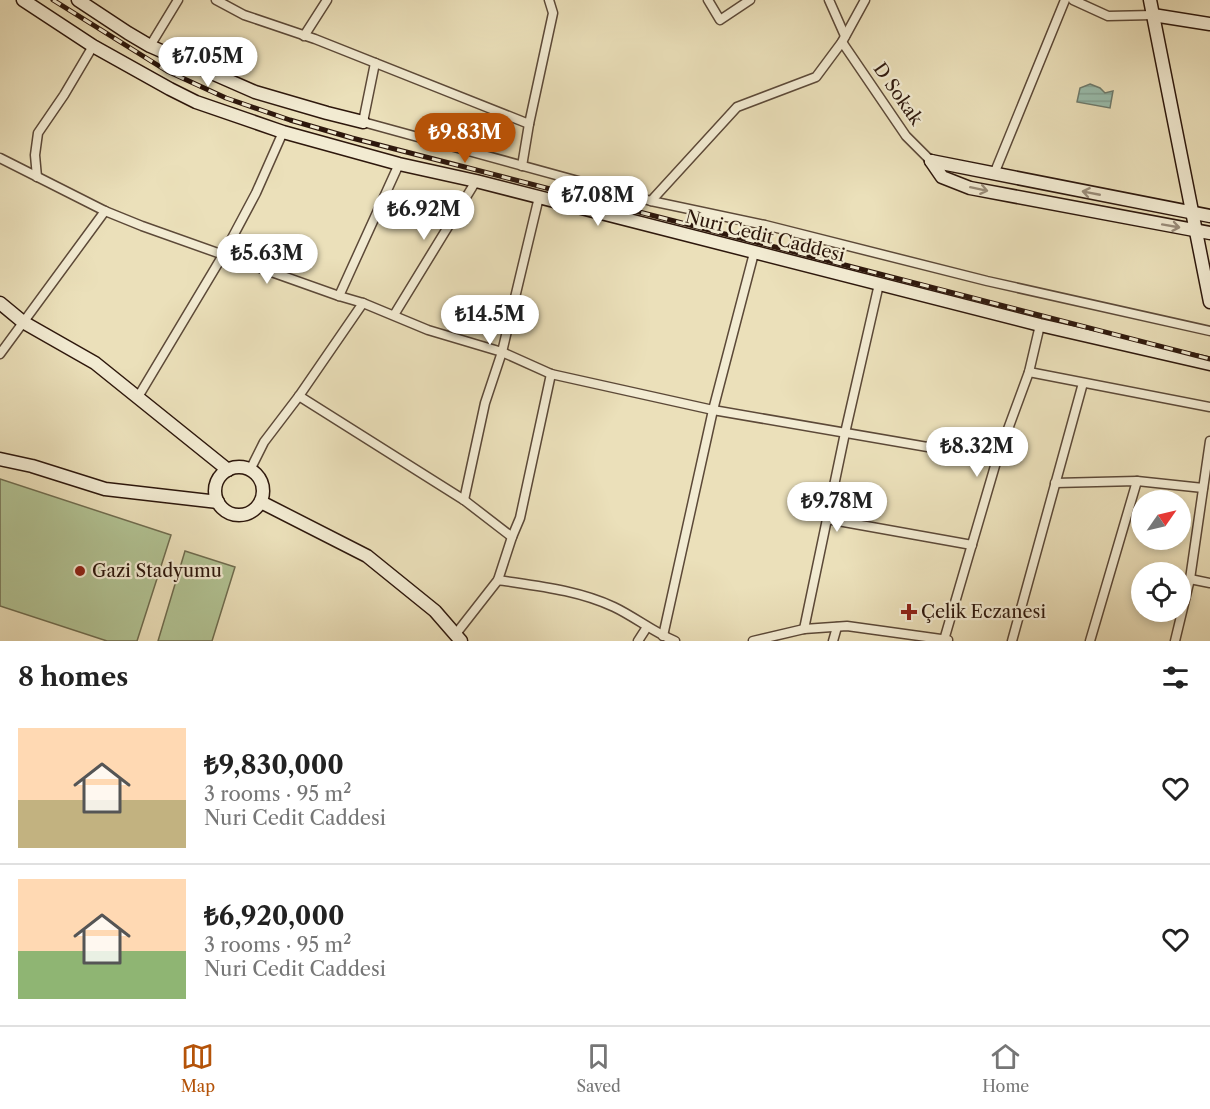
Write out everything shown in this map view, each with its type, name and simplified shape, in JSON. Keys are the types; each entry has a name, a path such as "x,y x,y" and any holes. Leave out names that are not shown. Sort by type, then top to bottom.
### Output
{"street":[{"name":"Nuri Cedit Caddesi","path":"23,0 93,46 170,89 196,102 283,132 399,164 476,181 1040,325 1210,364"},
{"path":"78,0 150,46 255,92 651,201 765,225 987,281 1210,331"},
{"path":"150,46 178,0"},
{"path":"216,0 244,15 375,63 529,124"},
{"path":"304,36 327,0"},
{"path":"522,166 553,13 549,0"},
{"path":"708,0 720,20 750,0"},
{"name":"D Sokak","path":"829,0 844,39 906,136 931,162"},
{"path":"651,201 737,107 816,77 844,39 865,0"},
{"path":"994,174 1065,0"},
{"path":"1072,0 1108,16 1153,15 1210,24"},
{"path":"1150,0 1210,302"},
{"path":"37,177 35,155 38,133 93,46"},
{"path":"363,122 375,63"},
{"path":"138,397 224,255 256,193 283,132"},
{"path":"0,158 105,211 363,303 428,330 502,352 551,374 713,410 997,459"},
{"path":"931,162 1210,216"},
{"path":"931,162 942,177 970,188 1210,233"},
{"path":"339,296 399,164"},
{"path":"394,315 476,181"},
{"path":"464,500 484,403 502,352 539,197"},
{"path":"0,354 105,211"},
{"path":"663,636 713,410 754,253"},
{"path":"804,628 844,433 879,284"},
{"path":"0,303 23,322 95,363 228,470"},
{"path":"250,470 264,442 299,396 363,303"},
{"path":"753,641 804,628 847,626 905,638 947,640 997,459 1029,372 1040,325"},
{"path":"1029,372 1210,407"},
{"path":"261,502 367,556 435,611 458,638 498,580 520,518 551,374"},
{"path":"1012,641 1083,383"},
{"path":"299,396 464,500 512,537"},
{"path":"1191,572 1210,441"},
{"path":"0,459 32,466 105,489 218,502"},
{"path":"235,467 250,470 261,480 263,495 261,502 250,513 236,515 228,513 222,509 215,495 218,480 222,474 235,467"},
{"path":"1055,483 1137,481 1203,488"},
{"path":"1090,641 1137,481"},
{"path":"827,519 972,545"},
{"path":"1191,579 1210,583"},
{"path":"498,580 565,590 614,607 675,641"},
{"path":"1175,641 1180,622"},
{"path":"638,641 647,627"},
{"path":"833,641 837,627"}],"shaded area":[{"path":"1090,84 1105,93 1113,91 1110,108 1077,102 1080,88"},
{"name":"Gazi Stadyumu","path":"0,479 171,535 137,641 107,641 0,606"},
{"path":"185,551 235,567 212,641 158,641"}],"railway":[{"path":"53,0 167,71 226,98 290,120 352,138 1210,359"}],"place":[{"name":"Gazi Stadyumu","path":"80,571"},
{"name":"Çelik Eczanesi","path":"909,612"}]}
